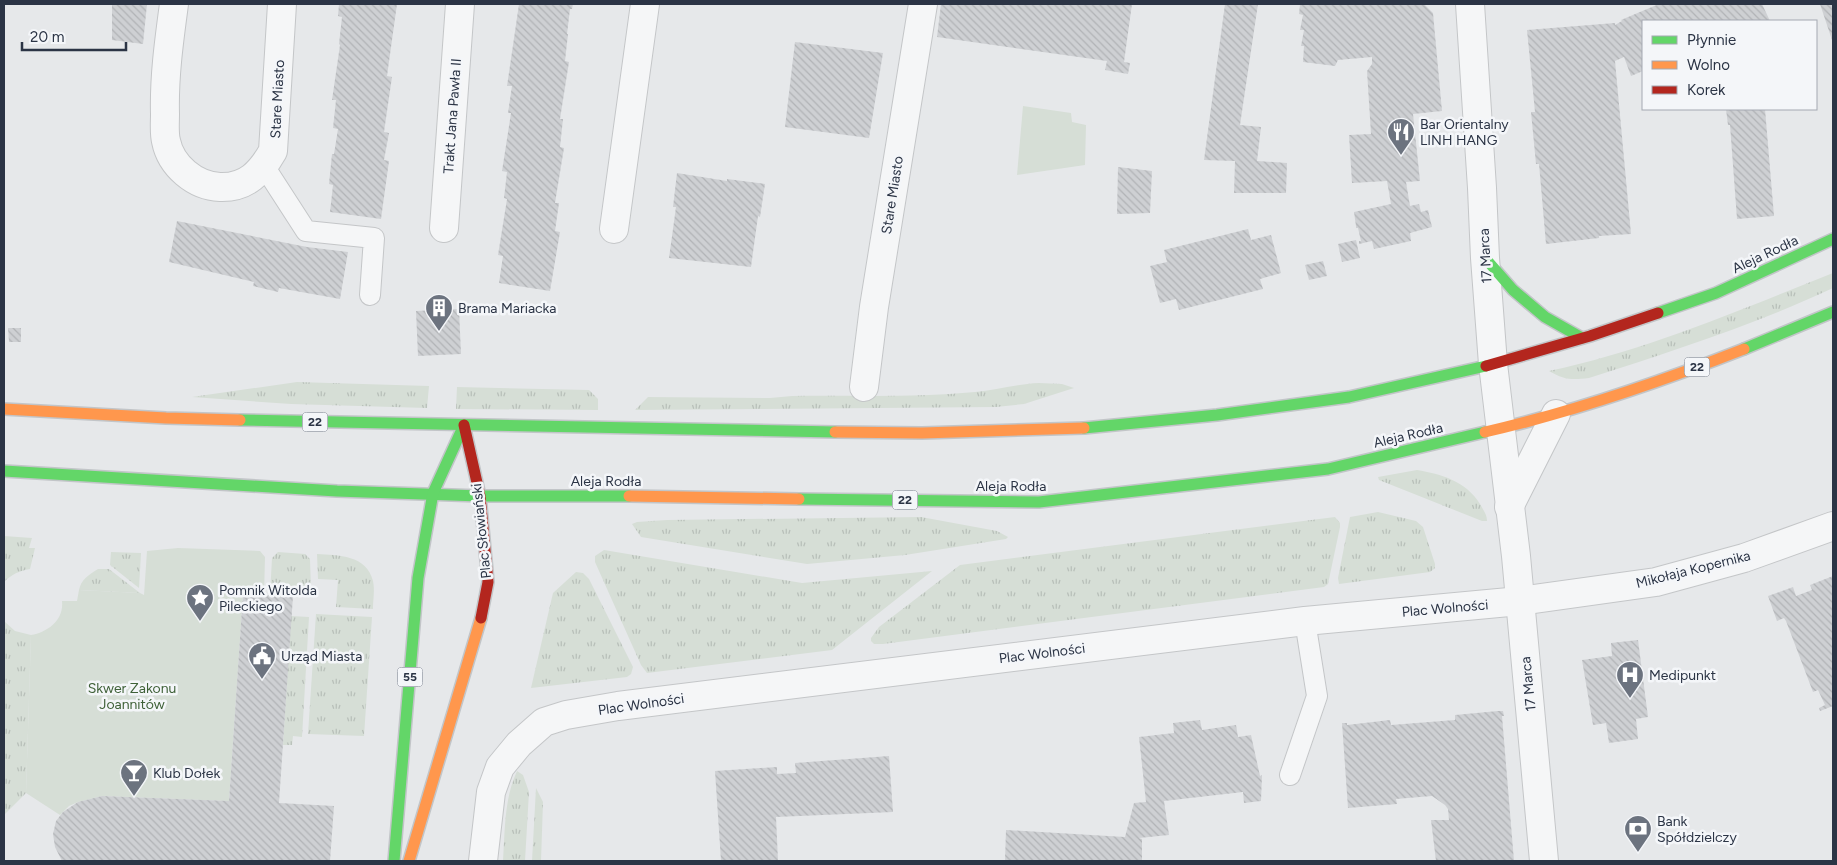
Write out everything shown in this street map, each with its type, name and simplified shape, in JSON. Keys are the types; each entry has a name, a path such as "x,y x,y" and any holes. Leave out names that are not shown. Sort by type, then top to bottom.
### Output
{"main road":[{"name":"Aleja Rodła","path":"4,409 166,418 464,425 922,433 1080,428 1216,415 1349,397 1493,364 1582,338 1716,293 1833,238"},
{"path":"1485,258 1513,290 1545,317 1582,338"},
{"name":"Aleja Rodła","path":"4,471 336,491 480,496 1039,502 1328,469 1500,429 1556,414 1682,373 1781,335 1833,312"},
{"name":"55","path":"394,861 418,578 433,493 464,425"},
{"name":"Plac Słowiański","path":"410,861 482,614 488,582 480,496 464,425"}],"street":[{"name":"Stare Miasto","path":"174,4 167,57 165,91 166,141 176,164 189,176 212,186 234,187 254,176 264,166 274,151 282,4"},
{"name":"Trakt Jana Pawła II","path":"444,228 460,4"},
{"path":"614,229 645,4"},
{"name":"Stare Miasto","path":"864,387 874,307 923,4"},
{"name":"17 Marca","path":"1470,4 1493,364 1516,556 1544,861"},
{"path":"1509,507 1556,414"},
{"name":"Mikołaja Kopernika","path":"1520,601 1656,582 1744,558 1833,526"},
{"name":"Plac Wolności","path":"483,861 491,792 500,767 519,744 544,722 566,715 618,706 1305,621 1520,601"}],"lane":[{"path":"264,166 306,231 374,238 370,295"},
{"path":"1290,775 1317,696 1305,621"}],"green space":[{"path":"1023,106 1071,113 1072,122 1086,125 1085,165 1017,175"},
{"path":"1833,273 1833,288 1743,326 1589,378 1568,379 1549,371 1658,341"},
{"path":"297,382 429,386 427,408 291,404 192,397"},
{"path":"1039,383 1062,384 1074,388 1024,404 996,407 635,410 648,397 770,398 792,396 929,395 975,392"},
{"path":"457,387 589,390 598,399 598,410 456,409"},
{"path":"1417,470 1444,476 1460,484 1480,504 1486,514 1487,521 1482,521 1379,480 1378,477"},
{"path":"1378,512 1416,521 1423,527 1435,568 1430,572 1339,584 1338,578 1350,517"},
{"path":"921,517 997,531 1008,537 1006,539 905,555 807,564 641,537 632,524 667,520"},
{"path":"1335,517 1340,523 1340,527 1328,584 1324,587 883,644 874,644 871,641 879,627 960,565"},
{"path":"4,536 32,538 29,548 35,548 30,569 16,573 4,582"},
{"name":"Skwer Zakonu Joannitów","path":"178,548 260,551 265,557 264,595 243,595 229,801 102,796 69,806 60,815 26,793 31,635 43,631 54,624 60,614 62,601 77,601 79,590 140,593 144,595 147,551"},
{"path":"604,550 802,583 932,571 832,650 647,673 641,665 595,562 595,556"},
{"path":"111,552 141,553 139,588 110,565"},
{"path":"278,552 305,554 310,559 311,590 293,590 293,596 270,595 272,558"},
{"path":"317,554 351,558 365,566 370,572 373,581 373,609 336,607 338,580 318,579"},
{"path":"98,569 109,569 140,593 79,590 85,578"},
{"path":"576,572 583,573 589,579 633,667 631,674 627,677 531,688 553,593"},
{"path":"316,614 372,617 364,736 308,734"},
{"path":"291,616 309,617 302,737 293,736 292,745 283,745"},
{"path":"4,621 15,631 31,635 26,793 4,815"},
{"path":"517,771 523,775 529,792 525,861 503,861 507,804"},
{"path":"536,788 543,802 541,861 532,861"}],"building":[{"path":"112,4 147,4 143,44 112,40"},
{"path":"339,4 397,4 387,76 392,77 384,132 389,133 384,160 389,161 381,219 330,212 333,185 329,184 332,154 334,154 338,129 333,128 336,100 332,100 340,45 342,17 338,16"},
{"path":"519,4 573,4 572,9 570,9 567,34 565,61 569,62 560,119 563,119 560,147 564,148 555,203 559,203 555,231 560,232 550,291 499,283 503,256 498,255 507,199 504,198 507,172 502,171 511,113 508,113 512,86 507,86"},
{"path":"941,4 1132,4 1124,62 1130,63 1128,74 1105,70 1107,61 937,37"},
{"path":"1225,4 1258,4 1240,125 1261,127 1257,161 1287,163 1286,193 1234,193 1235,161 1204,160"},
{"path":"1300,4 1424,4 1433,13 1442,111 1413,114 1420,181 1406,182 1410,206 1419,204 1421,212 1428,210 1432,227 1410,233 1411,241 1374,249 1372,241 1359,244 1359,241 1361,241 1358,228 1356,228 1354,212 1391,204 1387,181 1352,183 1349,135 1371,134 1367,71 1372,64 1372,57 1338,60 1335,66 1303,62 1304,46 1301,46 1304,30 1300,30 1303,15 1299,14"},
{"path":"1659,4 1762,4 1770,20 1642,20 1642,71 1631,76 1624,57 1615,61 1631,234 1599,236 1599,238 1546,244 1539,164 1536,164 1531,112 1535,112 1527,30 1615,23 1615,25 1621,20"},
{"path":"1820,4 1833,4 1833,43"},
{"path":"795,42 883,53 869,138 785,127"},
{"path":"1726,110 1765,110 1774,216 1737,219 1730,125 1728,125"},
{"path":"1118,167 1152,171 1150,213 1117,214"},
{"path":"677,173 727,181 727,179 765,184 760,217 758,216 751,267 669,258 676,207 673,207"},
{"path":"177,221 307,247 348,252 340,299 279,288 278,292 253,286 254,282 169,262"},
{"path":"1248,229 1251,240 1271,235 1281,273 1260,279 1263,289 1179,310 1176,299 1160,303 1150,266 1167,262 1164,250"},
{"path":"1356,240 1360,258 1342,262 1338,244"},
{"path":"1323,261 1327,276 1309,280 1305,265"},
{"name":"Brama Mariacka","path":"459,309 461,354 418,356 416,311"},
{"path":"8,328 21,328 21,342 9,342"},
{"path":"1833,576 1833,706 1820,711 1819,708 1825,705 1818,690 1813,692 1786,621 1784,618 1777,621 1768,596 1793,587 1796,596 1812,590 1810,585"},
{"name":"Urząd Miasta","path":"243,594 293,596 279,803 334,806 330,861 62,861 55,847 53,834 56,821 63,812 78,802 102,796 229,801"},
{"path":"1638,640 1648,717 1636,719 1638,739 1609,743 1606,723 1593,725 1582,660 1612,656 1611,643"},
{"path":"1503,711 1504,716 1502,716 1514,861 1436,861 1431,820 1449,820 1448,809 1432,796 1396,799 1397,804 1348,808 1342,723 1347,723 1347,725 1390,720 1391,725 1455,720 1455,715"},
{"path":"1200,720 1202,730 1236,725 1238,737 1251,735 1260,776 1262,775 1261,801 1244,803 1243,792 1164,801 1169,835 1139,838 1142,839 1142,861 1005,861 1006,830 1125,837 1134,803 1146,802 1139,737 1174,733 1173,723"},
{"path":"889,756 893,812 776,817 778,861 721,861 715,771 777,767 777,774 796,773 795,763"}],"traffic: fast":[{"path":"1658,313 1716,293 1833,239"},
{"path":"1485,258 1513,290 1545,317 1582,338"},
{"path":"1744,349 1833,312"},
{"path":"1084,428 1217,415 1349,397 1486,366"},
{"path":"240,420 835,432"},
{"path":"394,861 418,578 433,493 464,425"},
{"path":"799,499 1039,502 1328,469 1485,432"},
{"path":"4,471 337,491 480,496 629,496"}],"traffic: slow":[{"path":"1485,432 1551,415 1616,395 1744,349"},
{"path":"4,409 240,420"},
{"path":"835,432 922,433 1084,428"},
{"path":"629,496 799,499"},
{"path":"409,861 481,618"}],"traffic: jam":[{"path":"1486,366 1590,336 1658,313"},
{"path":"464,425 480,496 488,582 481,618"}],"place":[{"name":"Bar Orientalny LINH HANG","path":"1401,156"},
{"name":"Brama Mariacka","path":"439,332"},
{"name":"Pomnik Witolda Pileckiego","path":"200,622"},
{"name":"Urząd Miasta","path":"262,680"},
{"name":"Medipunkt","path":"1630,699"},
{"name":"Klub Dołek","path":"134,797"},
{"name":"Bank Spółdzielczy","path":"1638,853"}]}
